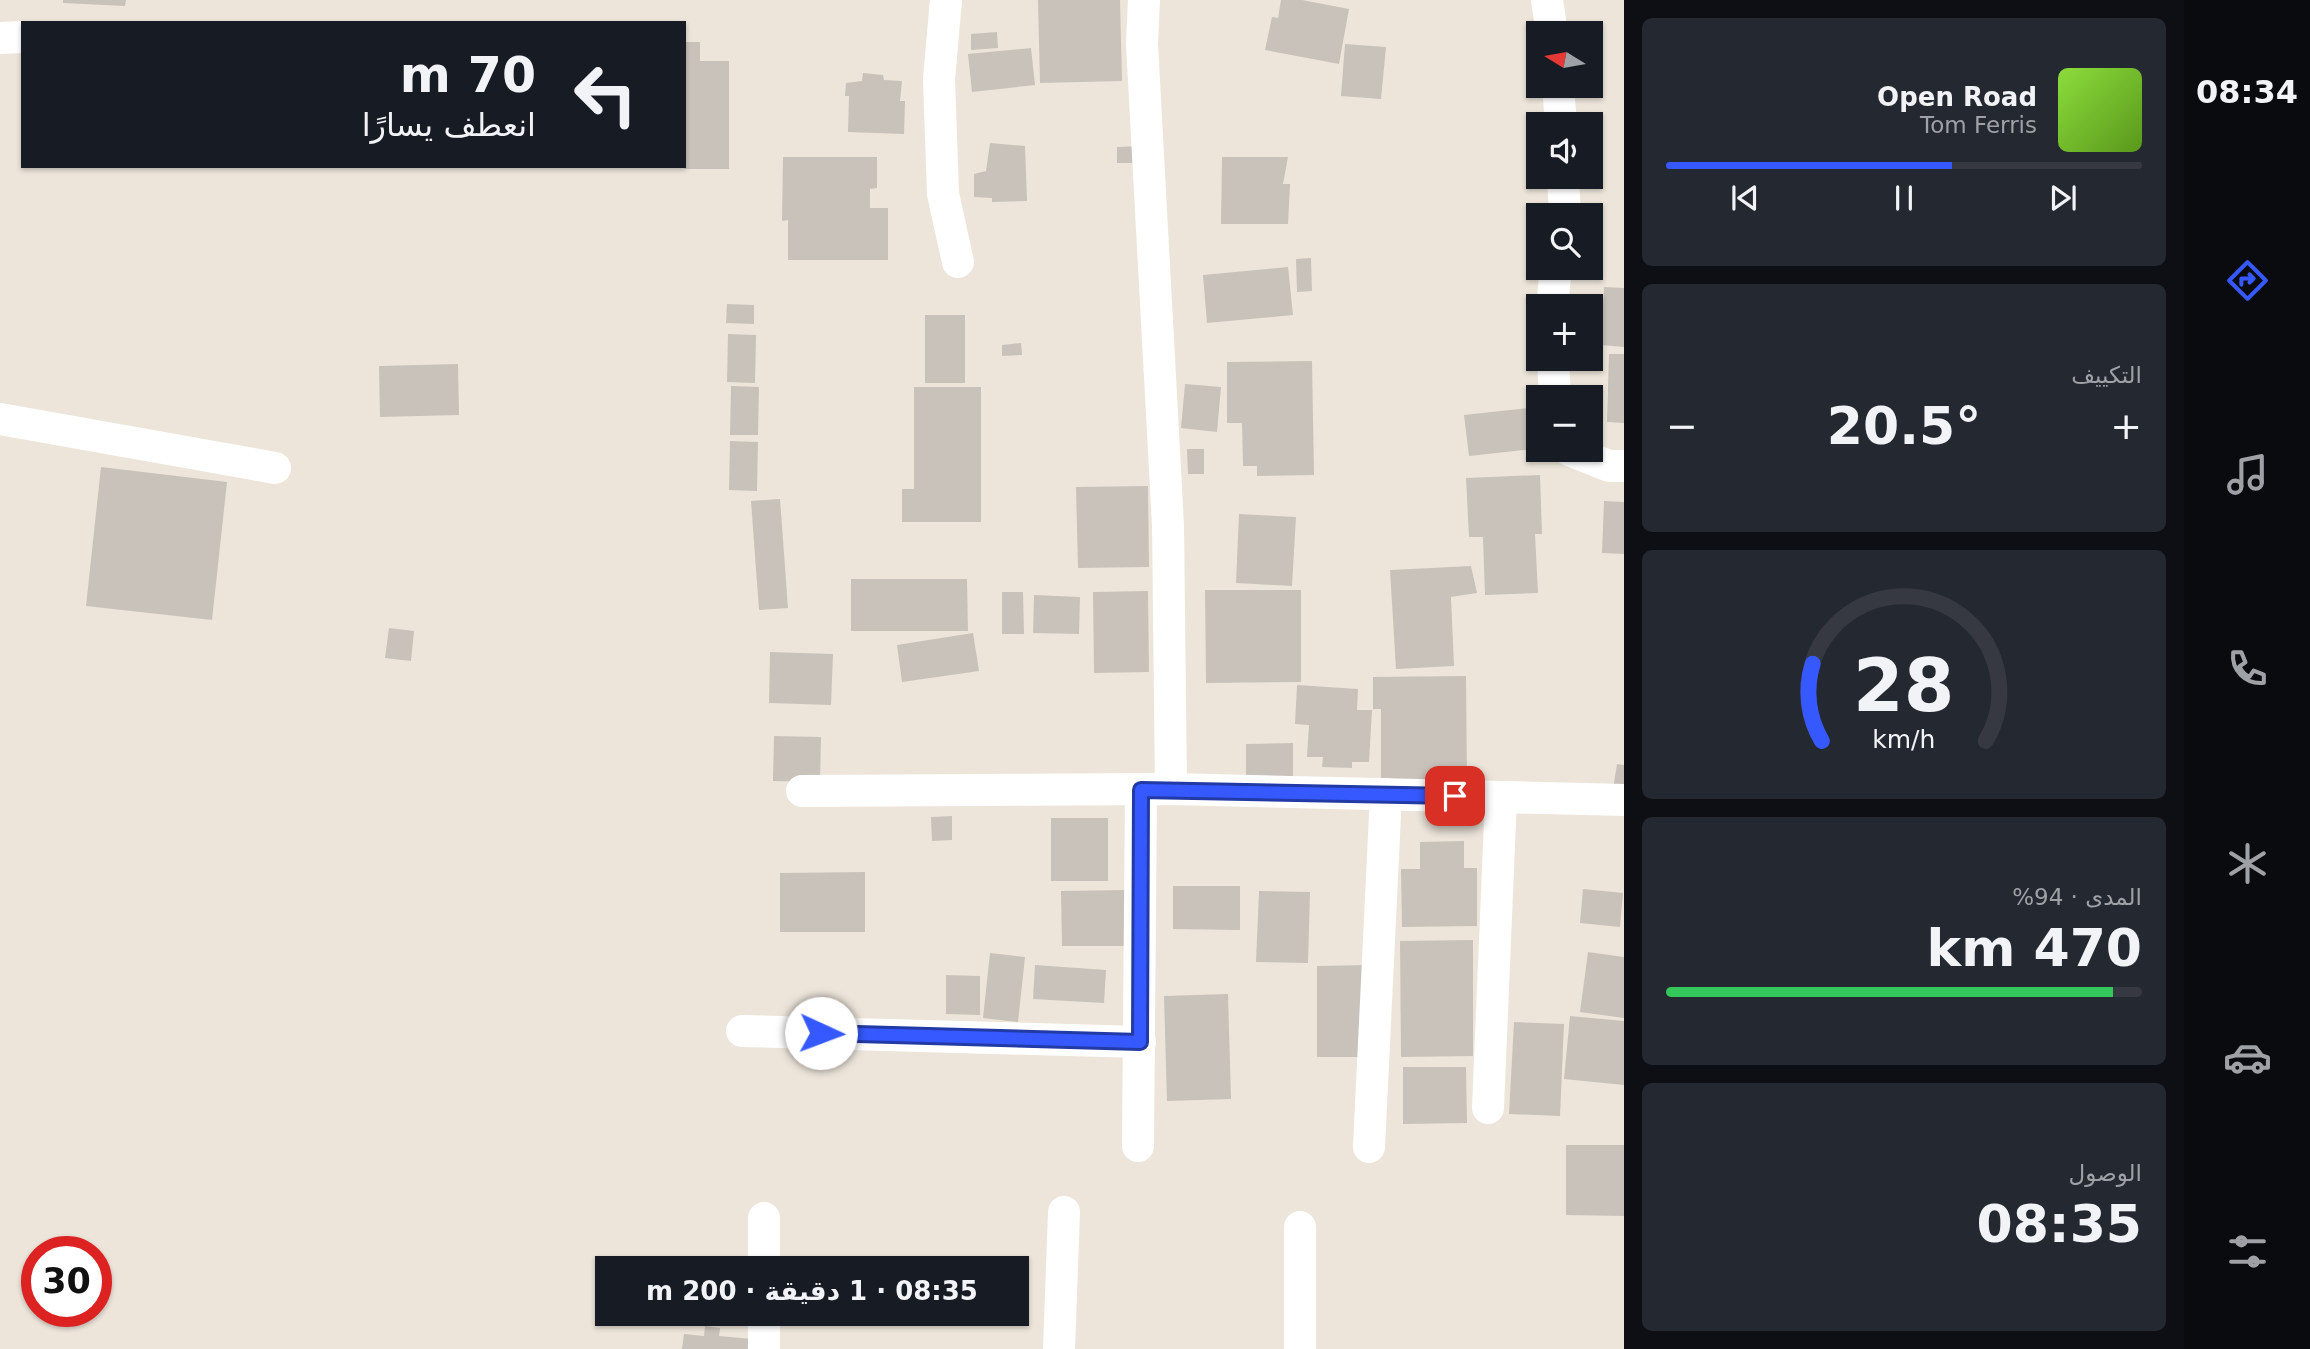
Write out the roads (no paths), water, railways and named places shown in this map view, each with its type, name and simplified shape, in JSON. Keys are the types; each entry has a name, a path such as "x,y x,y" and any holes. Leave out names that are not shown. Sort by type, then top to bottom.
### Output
{"street":[{"path":"946,0 939,79 943,194 958,262"},
{"path":"1138,1146 1140,1042 1156,789 1168,525 1142,44 1144,0"},
{"path":"1547,0 1550,21"},
{"path":"0,37 21,37"},
{"path":"0,419 275,468"},
{"path":"1599,462 1609,466 1624,466"},
{"path":"802,792 1156,789 1624,800"},
{"path":"1369,1147 1386,794"},
{"path":"1488,1108 1501,797"},
{"path":"742,1031 1140,1042"},
{"path":"1059,1349 1064,1212"},
{"path":"764,1219 764,1256"},
{"path":"1300,1227 1300,1349"},
{"path":"764,1326 764,1349"}]}
